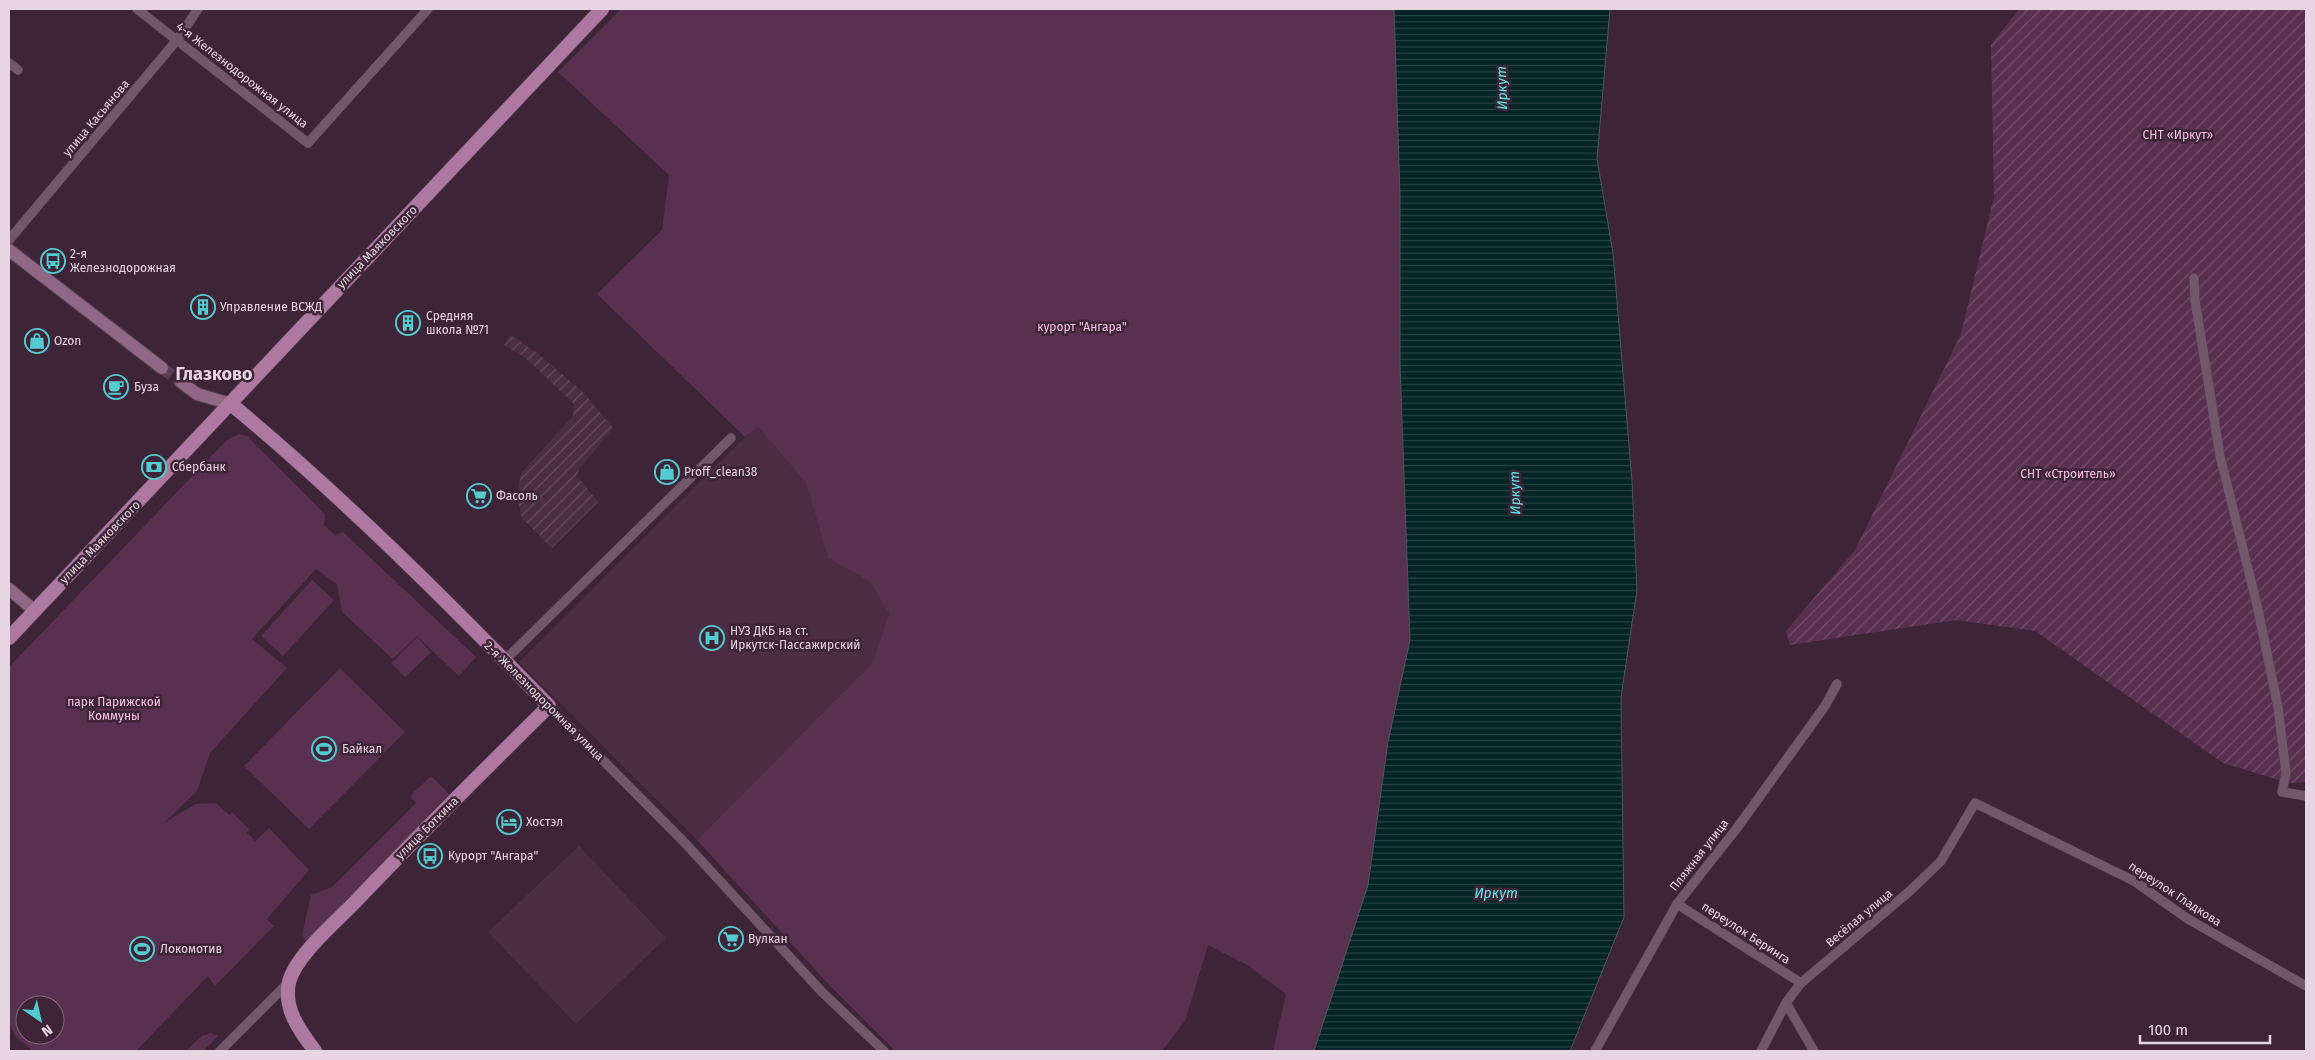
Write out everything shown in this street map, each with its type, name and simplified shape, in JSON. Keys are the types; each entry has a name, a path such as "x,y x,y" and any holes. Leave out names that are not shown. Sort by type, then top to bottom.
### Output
{"main road":[{"name":"улица Маяковского","path":"9,638 231,404 298,329 602,9"},
{"path":"9,250 162,368"},
{"name":"2-я Железнодорожная улица","path":"181,382 197,394 231,404 287,450 505,660 549,706"},
{"path":"9,589 35,611"},
{"name":"улица Боткина","path":"289,982 307,952 549,706"},
{"path":"289,982 288,998 291,1012 297,1026 315,1051"}],"street":[{"name":"4-я Железнодорожная улица","path":"137,9 308,143 428,9"},
{"name":"улица Касьянова","path":"9,240 177,40 198,9"},
{"path":"9,63 18,70"},
{"path":"2194,278 2195,300 2220,456 2257,605 2278,707 2286,773 2282,792 2306,796"},
{"path":"505,660 731,438"},
{"name":"Пляжная улица","path":"1595,1051 1676,904 1737,828 1825,706 1837,684"},
{"name":"2-я Железнодорожная улица","path":"549,706 684,842 822,992 884,1051"},
{"name":"Весёлая улица","path":"1761,1051 1786,1003 1801,983 1911,890 1941,861 1975,803"},
{"name":"переулок Гладкова","path":"1975,803 2134,881 2188,920 2306,986"},
{"name":"переулок Беринга","path":"1676,904 1801,983"},
{"path":"220,1051 289,982"},
{"path":"1786,1003 1814,1051"}],"shaded area":[{"path":"511,335 536,352 584,393 613,428 579,469 577,476 598,502 552,548 522,518 517,498 521,473 573,416 574,404 524,357 504,345"},
{"name":"НУЗ ДКБ на ст. Иркутск-Пассажирский","path":"758,427 806,483 828,558 870,582 889,614 873,662 697,840 519,662 745,437"},
{"path":"579,846 666,938 576,1024 488,932"}],"green space":[{"name":"курорт \"Ангара\"","path":"621,9 1394,9 1400,196 1400,365 1410,640 1388,742 1368,885 1314,1051 1273,1051 1286,994 1249,966 1208,945 1185,1021 1162,1051 895,1051 832,988 697,840 873,662 889,614 870,582 828,558 806,483 758,427 745,437 597,294 662,230 669,175 558,72"},
{"path":"2019,9 2306,9 2306,782 2289,783 2223,763 2035,631 1956,620 1790,645 1786,631 1855,550 1961,334 1994,196 1991,45"},
{"name":"парк Парижской Коммуны","path":"239,434 247,436 325,514 324,525 335,535 343,532 476,657 459,676 417,636 393,659 342,612 337,584 316,569 252,639 287,668 210,753 197,791 164,823 195,804 216,803 229,815 232,812 249,829 247,833 255,841 269,828 309,870 267,919 274,926 215,986 208,976 136,1051 33,1051 26,1045 65,1045 65,995 15,995 15,1036 9,1022 9,667 227,440"},
{"path":"312,580 334,600 283,656 261,636"},
{"path":"417,637 431,652 405,677 391,663"},
{"name":"Байкал","path":"340,668 405,732 309,829 244,766"},
{"path":"431,776 449,794 308,943 302,935 311,895 332,887 416,803 410,796"},
{"path":"211,1033 218,1036 203,1051 186,1051 202,1036"}],"water":[{"name":"Иркут","path":"1394,9 1610,9 1597,159 1613,253 1632,481 1637,590 1621,697 1624,917 1570,1051 1314,1051 1368,885 1388,742 1410,640 1400,365 1400,196"}],"tunnel":[{"path":"162,368 181,382"}],"place":[{"name":"2-я Железнодорожная","path":"53,261"},
{"name":"Управление ВСЖД","path":"203,307"},
{"name":"Средняя школа №71","path":"408,323"},
{"name":"Ozon","path":"37,341"},
{"name":"Буза","path":"116,387"},
{"name":"Сбербанк","path":"154,467"},
{"name":"Proff_clean38","path":"667,472"},
{"name":"Фасоль","path":"479,496"},
{"name":"НУЗ ДКБ на ст. Иркутск-Пассажирский","path":"712,638"},
{"name":"Байкал","path":"324,749"},
{"name":"Хостэл","path":"509,822"},
{"name":"Курорт \"Ангара\"","path":"430,856"},
{"name":"Вулкан","path":"731,939"},
{"name":"Локомотив","path":"142,949"}],"district":[{"name":"Глазково","path":"214,374"}],"park label":[{"name":"СНТ «Иркут»","path":"2178,135"},
{"name":"СНТ «Строитель»","path":"2068,474"}]}
